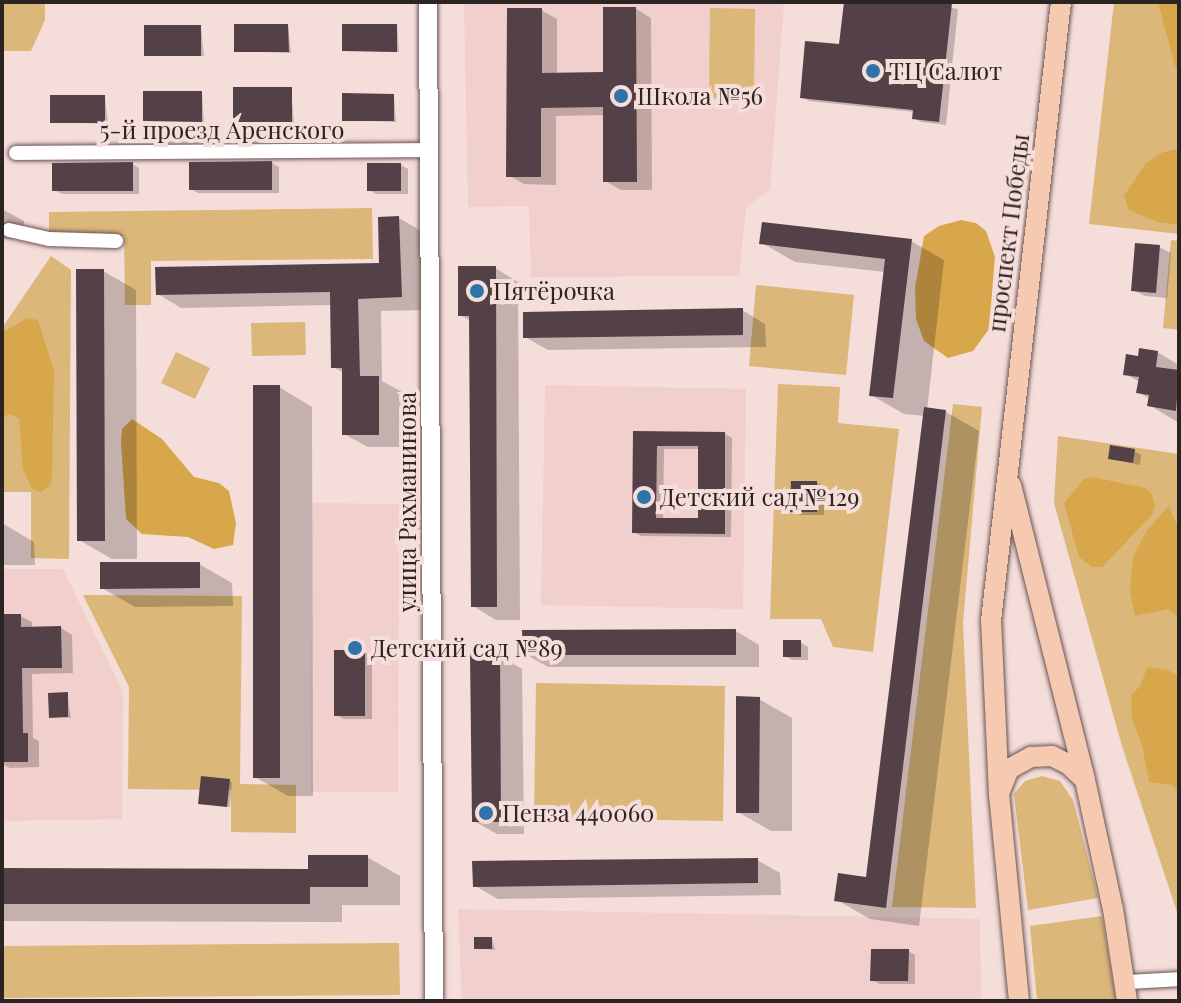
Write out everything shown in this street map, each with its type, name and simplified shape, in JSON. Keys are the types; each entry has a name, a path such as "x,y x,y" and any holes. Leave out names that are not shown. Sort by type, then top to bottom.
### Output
{"main road":[{"name":"улица Рахманинова","path":"428,2 434,1001"},
{"name":"проспект Победы","path":"1019,1001 999,795 991,621 1061,2"},
{"name":"проспект Победы","path":"1007,470 1085,780 1126,991"},
{"path":"999,795 1009,769 1031,757 1052,756 1068,764 1085,780"}],"street":[{"name":"5-й проезд Аренского","path":"16,153 429,150"},
{"path":"9,230 49,239 116,241"},
{"path":"1126,991 1179,979"}],"shaded area":[{"path":"2,2 45,2 45,20 31,51 2,51"},
{"name":"Школа №56","path":"464,2 784,2 770,190 746,208 739,276 531,277 529,206 468,207"},
{"path":"1114,2 1179,2 1179,234 1089,224"},
{"path":"1158,2 1179,2 1179,69 1175,66"},
{"path":"710,8 755,9 754,99 709,98"},
{"path":"1179,149 1179,225 1158,222 1129,210 1124,196 1146,163 1163,152"},
{"path":"372,208 373,259 151,261 151,305 125,305 124,236 49,236 49,212"},
{"path":"961,220 976,223 986,231 995,257 989,329 973,351 948,358 924,341 916,319 915,288 924,236 939,226"},
{"path":"1171,240 1179,241 1179,330 1163,328"},
{"path":"51,256 71,270 69,559 31,558 31,492 2,492 2,328"},
{"path":"756,285 854,295 846,375 749,366"},
{"path":"27,318 38,320 54,371 52,478 50,485 41,492 32,489 23,469 19,418 8,414 2,419 2,333"},
{"path":"305,322 306,355 252,356 251,323"},
{"path":"176,352 210,368 195,399 161,383"},
{"path":"778,384 840,387 838,423 899,429 873,652 833,647 821,619 770,619"},
{"name":"Детский сад №129","path":"545,385 746,389 743,609 541,605"},
{"path":"953,404 982,407 963,623 976,908 892,907"},
{"path":"132,419 162,439 194,477 219,483 229,491 236,523 233,545 214,549 188,537 142,534 126,519 121,442 122,429"},
{"path":"1058,436 1179,454 1179,918 1122,746 1054,503"},
{"path":"1092,477 1145,488 1151,493 1155,505 1151,516 1102,567 1092,567 1079,557 1064,503 1084,479"},
{"name":"Детский сад №89","path":"312,503 399,504 398,792 311,792"},
{"path":"1169,506 1179,530 1179,618 1168,609 1135,616 1130,591 1133,557 1147,530"},
{"path":"2,569 63,569 123,692 122,819 2,821"},
{"path":"83,595 242,596 240,784 296,785 296,833 231,832 231,790 128,789 129,687"},
{"path":"1147,667 1168,670 1179,677 1179,792 1172,785 1149,782 1142,745 1132,719 1131,695 1141,685"},
{"path":"536,683 725,686 723,821 534,818"},
{"path":"1042,776 1060,781 1073,800 1098,898 1028,910 1014,794 1025,781"},
{"path":"458,909 980,919 981,1001 462,1001"},
{"path":"1102,916 1116,1001 1037,1001 1030,926"},
{"path":"399,943 400,995 2,998 2,946"}],"building":[{"name":"ТЦ Салют","path":"844,2 952,3 939,122 912,119 913,110 800,98 805,41 839,44"},
{"path":"603,7 636,7 637,182 603,182 603,107 541,108 541,177 506,177 507,8 542,8 542,73 603,72"},
{"path":"234,24 288,24 289,52 234,52"},
{"path":"342,24 397,24 397,52 342,51"},
{"path":"144,25 201,25 201,56 144,56"},
{"path":"233,87 292,87 292,122 233,122"},
{"path":"143,91 202,91 202,122 143,121"},
{"path":"342,93 394,94 394,121 342,121"},
{"path":"50,95 105,95 105,123 50,123"},
{"path":"272,161 272,190 189,190 189,162"},
{"path":"133,162 133,191 52,191 52,163"},
{"path":"367,163 401,163 401,191 367,191"},
{"path":"399,216 402,297 358,299 360,376 379,376 379,435 342,435 342,368 331,368 330,292 156,295 155,267 379,263 378,217"},
{"path":"762,222 912,239 893,398 869,396 885,259 759,244"},
{"path":"1135,243 1160,245 1156,293 1131,291"},
{"path":"458,266 496,266 497,607 471,607 469,316 458,316"},
{"path":"76,269 104,269 105,541 77,541"},
{"path":"743,308 743,335 523,338 523,312"},
{"path":"1139,348 1158,351 1156,367 1179,370 1176,411 1147,406 1149,395 1136,393 1139,377 1123,375 1126,354 1138,356"},
{"path":"253,385 280,385 280,778 253,778"},
{"path":"924,407 946,410 886,908 834,901 838,873 866,877"},
{"path":"633,431 725,432 725,534 632,533","holes":["657,446 698,446 698,518 656,518"]},
{"path":"1110,445 1135,449 1133,463 1108,459"},
{"path":"791,481 817,481 817,512 790,512"},
{"path":"100,562 200,562 200,588 100,589"},
{"path":"2,614 21,614 21,627 61,626 62,668 22,668 23,733 28,733 28,762 2,762"},
{"path":"736,629 736,655 523,655 522,630"},
{"path":"783,640 801,640 801,657 783,657"},
{"path":"334,650 365,650 365,716 334,716"},
{"path":"470,653 500,653 501,822 472,822"},
{"path":"68,692 68,717 49,718 48,693"},
{"path":"736,696 760,697 759,813 736,813"},
{"path":"201,776 230,779 227,807 198,804"},
{"path":"308,855 368,855 368,887 310,887 310,904 2,904 2,868 308,869"},
{"path":"758,858 758,883 473,887 472,861"},
{"path":"474,937 492,937 492,949 474,949"},
{"path":"871,949 909,949 908,981 870,981"}],"place":[{"name":"ТЦ Салют","path":"873,71"},
{"name":"Школа №56","path":"621,96"},
{"name":"Пятёрочка","path":"477,291"},
{"name":"Детский сад №129","path":"644,497"},
{"name":"Детский сад №89","path":"355,648"},
{"name":"Пенза 440060","path":"486,813"}]}
